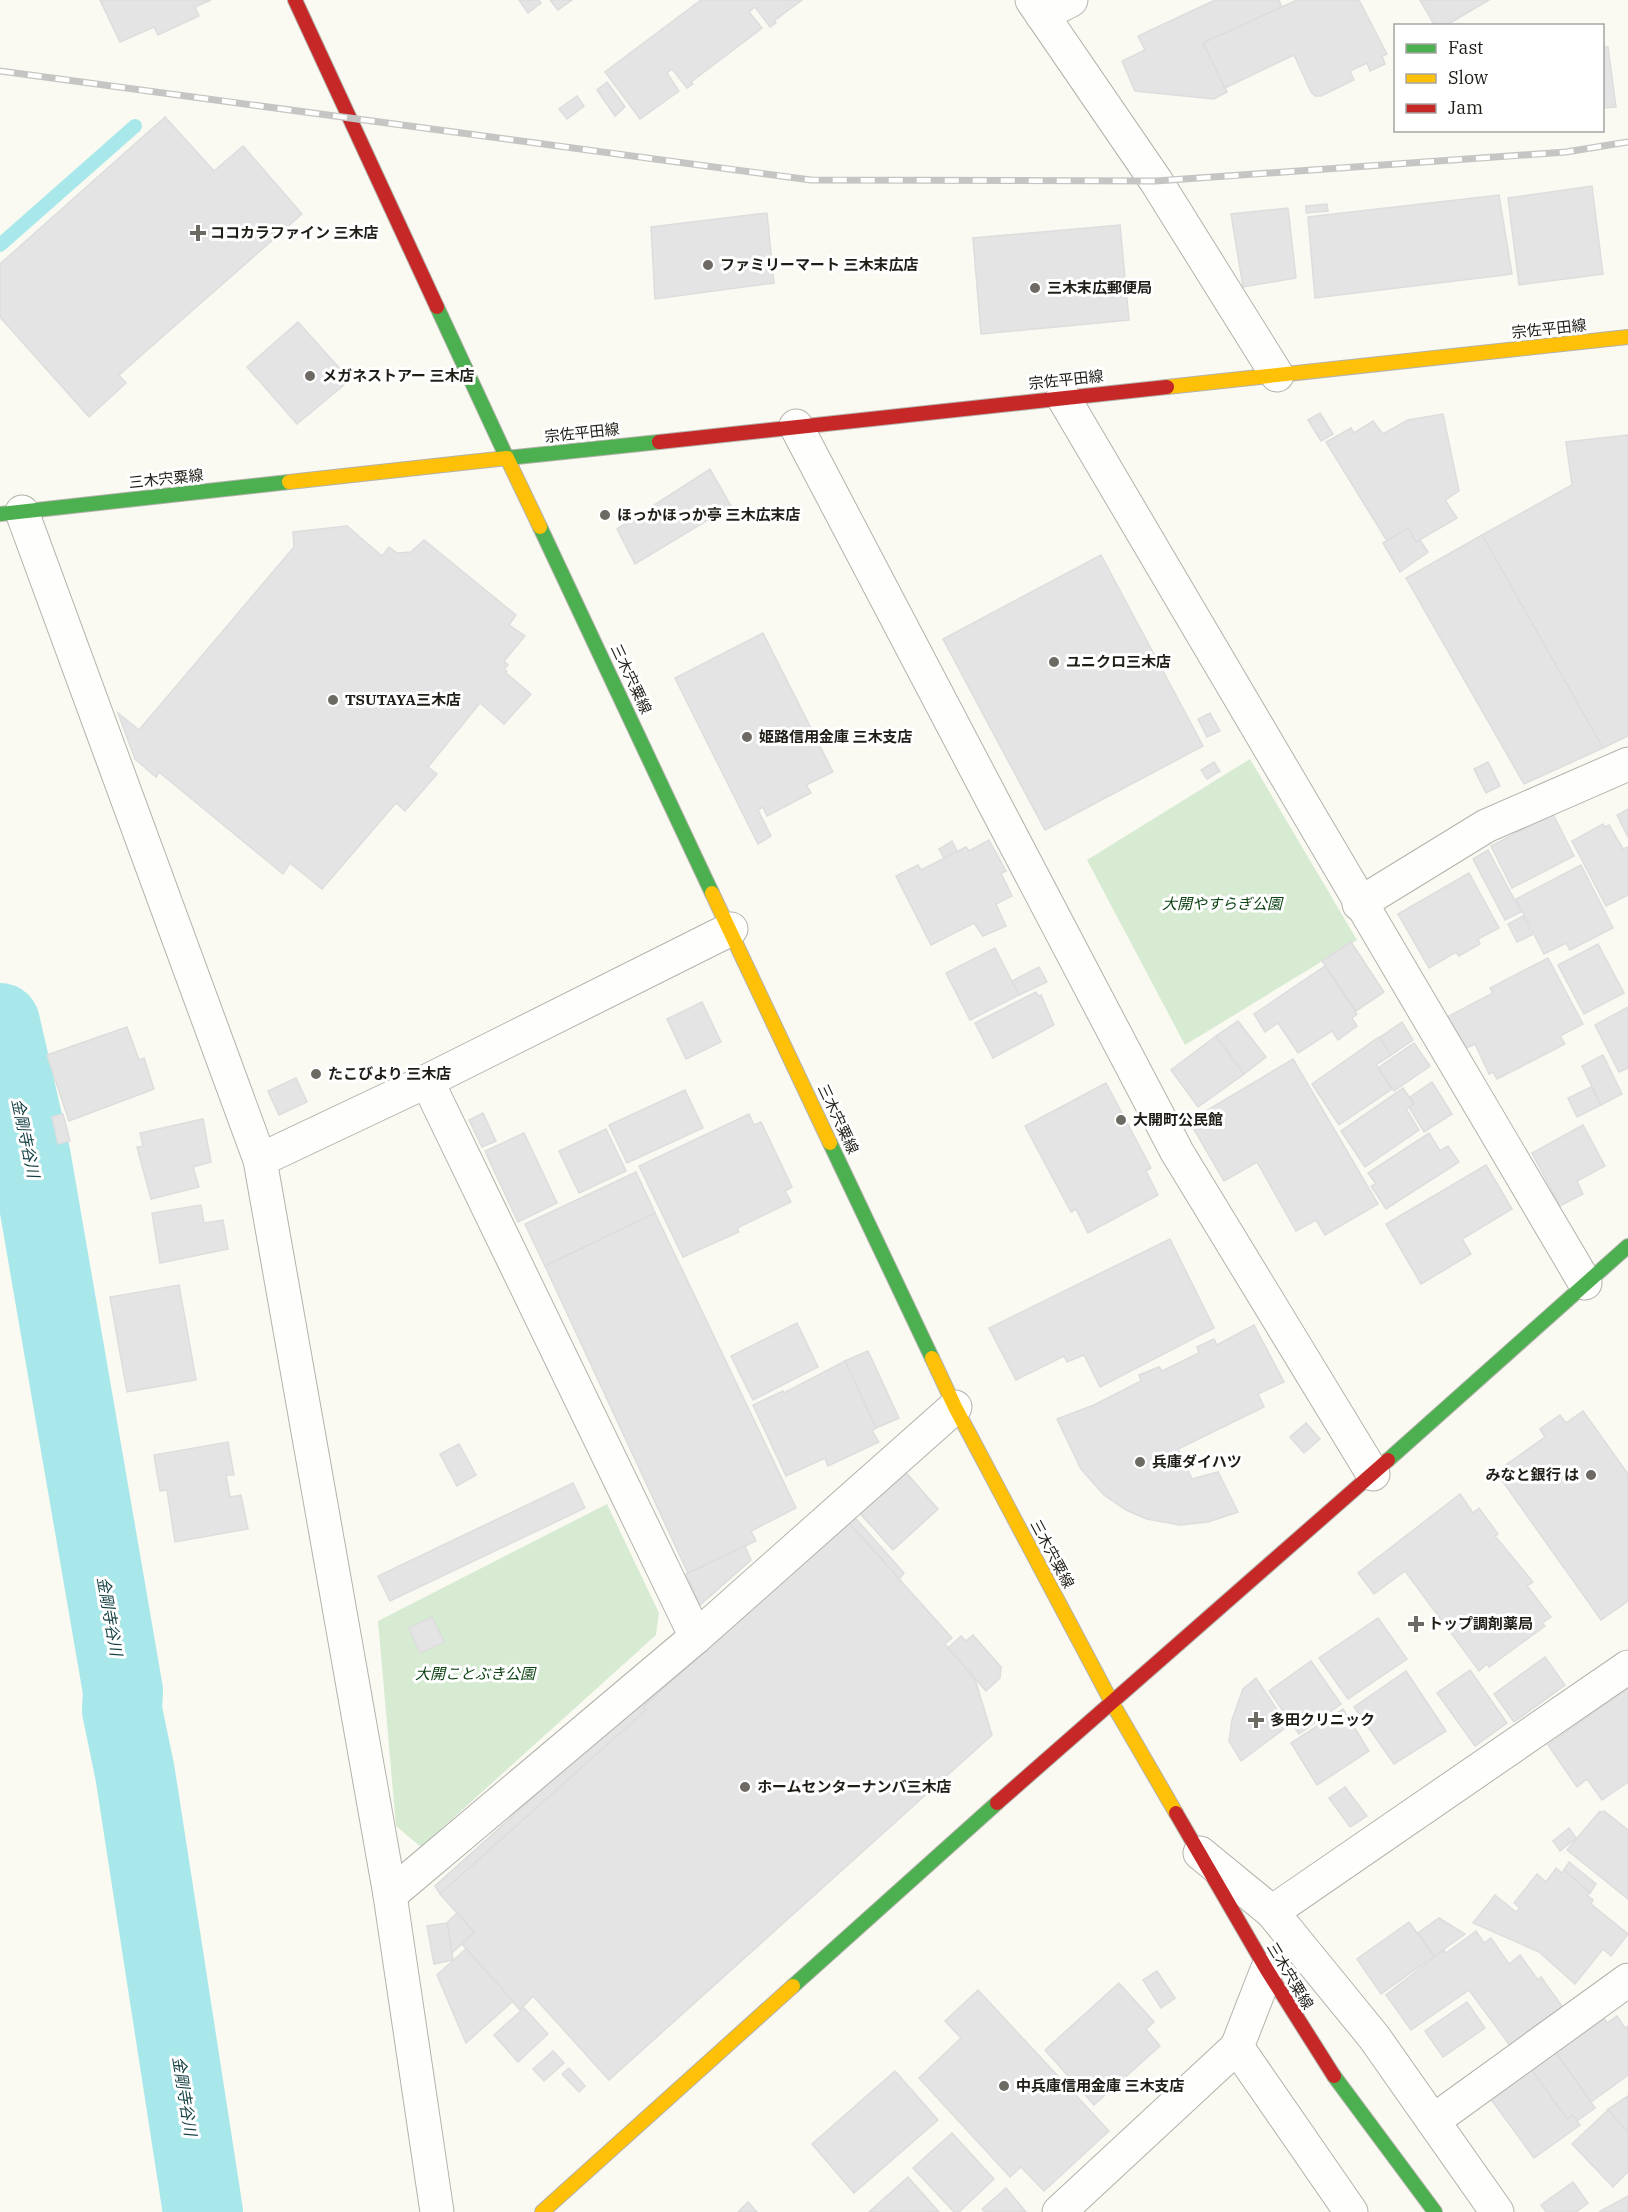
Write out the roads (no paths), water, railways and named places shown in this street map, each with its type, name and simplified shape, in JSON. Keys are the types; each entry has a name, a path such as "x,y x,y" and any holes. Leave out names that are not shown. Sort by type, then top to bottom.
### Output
{"main road":[{"path":"295,0 507,458"},
{"name":"宗佐平田線","path":"507,458 1628,337"},
{"name":"三木宍粟線","path":"11,513 507,458 955,1407 1111,1701 1267,1970 1324,2063 1434,2212"},
{"path":"542,2212 1111,1701 1373,1474 1628,1246"}],"street":[{"path":"1071,0 1037,7 1156,181 1277,375"},
{"path":"1063,397 1359,904 1585,1283"},
{"path":"796,426 1177,1152 1373,1474"},
{"path":"11,513 260,1160 390,1895 437,2212"},
{"path":"1359,904 1486,826 1628,764"},
{"path":"260,1160 428,1081 731,929"},
{"path":"428,1081 696,1637"},
{"path":"390,1895 696,1637 955,1407"},
{"path":"1272,1912 1628,1667"},
{"path":"1198,1852 1272,1912 1374,2037 1497,2212"},
{"path":"1059,2212 1237,2047 1267,1970"},
{"path":"1433,2121 1628,1980"},
{"path":"1237,2047 1351,2212"}],"waterway":[{"path":"0,245 135,126"},
{"name":"金剛寺谷川","path":"0,1023 31,1158 123,1691 122,1710 135,1773 203,2212"}],"railway":[{"path":"0,71 811,180 1156,181 1566,152 1628,142"}],"place":[{"name":"ココカラファイン 三木店","path":"198,233"},
{"name":"ファミリーマート 三木末広店","path":"708,265"},
{"name":"三木末広郵便局","path":"1035,288"},
{"name":"メガネストアー 三木店","path":"310,376"},
{"name":"ほっかほっか亭 三木広末店","path":"605,515"},
{"name":"ユニクロ三木店","path":"1054,662"},
{"name":"TSUTAYA三木店","path":"333,700"},
{"name":"姫路信用金庫 三木支店","path":"747,737"},
{"name":"たこびより 三木店","path":"316,1074"},
{"name":"大開町公民館","path":"1121,1120"},
{"name":"兵庫ダイハツ","path":"1140,1462"},
{"name":"みなと銀行 は","path":"1591,1475"},
{"name":"トップ調剤薬局","path":"1416,1624"},
{"name":"多田クリニック","path":"1256,1720"},
{"name":"ホームセンターナンバ三木店","path":"745,1787"},
{"name":"中兵庫信用金庫 三木支店","path":"1004,2086"}],"park label":[{"name":"大開やすらぎ公園","path":"1222,904"},
{"name":"大開ことぶき公園","path":"475,1674"}]}
